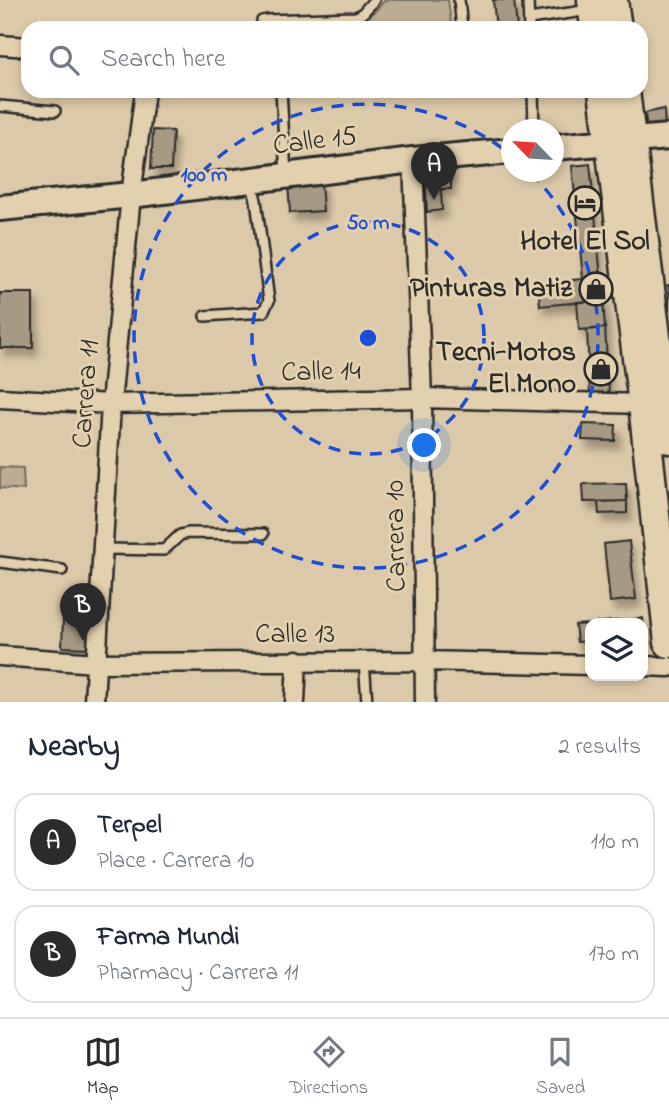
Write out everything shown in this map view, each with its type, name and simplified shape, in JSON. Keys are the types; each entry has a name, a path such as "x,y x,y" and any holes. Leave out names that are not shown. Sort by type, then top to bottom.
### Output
{"main road":[{"path":"605,98 620,142 659,400 669,439"},
{"path":"620,142 624,98"},
{"path":"659,400 669,643"}],"street":[{"path":"0,44 21,46"},
{"name":"Carrera 11","path":"94,702 111,404 131,195 144,98"},
{"path":"564,146 669,137"},
{"name":"Calle 15","path":"0,208 501,152"},
{"name":"Carrera 10","path":"413,160 422,398 425,702"},
{"name":"Calle 14","path":"0,398 111,404 422,398 659,400"},
{"name":"Calle 13","path":"0,656 96,663 425,660 585,665"},
{"path":"295,702 297,660"},
{"path":"648,666 669,667"}],"lane":[{"path":"262,21 355,17 361,15 374,0"},
{"path":"459,0 461,21"},
{"path":"528,0 529,21"},
{"path":"539,21 598,9"},
{"path":"281,98 286,175"},
{"path":"533,98 534,119"},
{"path":"0,106 55,111"},
{"path":"205,316 263,312 269,301 256,200 250,180"},
{"path":"104,549 164,550 180,534 188,533 262,534"},
{"path":"0,562 62,570"},
{"path":"364,661 368,702"}],"shaded area":[{"path":"385,0 448,0 451,21 366,21"},
{"path":"0,467 23,468 24,490 0,488"}],"building":[{"path":"493,0 514,0 516,21 495,21"},
{"path":"664,109 665,129 647,132 645,113"},
{"path":"153,130 173,131 171,169 151,169"},
{"path":"590,164 595,214 577,216 572,166"},
{"path":"451,170 451,189 441,189 442,210 427,212 425,172"},
{"path":"321,181 323,211 290,213 288,183"},
{"path":"595,214 603,300 540,306 538,283 583,279 577,216"},
{"path":"669,285 669,310 667,310 664,286"},
{"path":"0,293 33,293 33,348 0,348"},
{"path":"603,300 605,328 579,330 577,302"},
{"path":"605,328 609,394 590,395 587,330"},
{"path":"583,424 616,425 615,441 582,440"},
{"path":"626,483 627,501 584,502 583,484"},
{"path":"627,501 627,513 599,514 598,502"},
{"path":"629,541 636,599 610,602 604,544"},
{"path":"63,619 91,620 90,648 62,647"},
{"path":"585,624 585,641 577,642 575,625"}],"place":[{"name":"Terpel","path":"434,200"},
{"name":"Hotel El Sol","path":"585,203"},
{"name":"Pinturas Matiz","path":"596,289"},
{"name":"Tecni-Motos El Mono","path":"601,369"},
{"name":"Farma Mundi","path":"83,641"}]}
